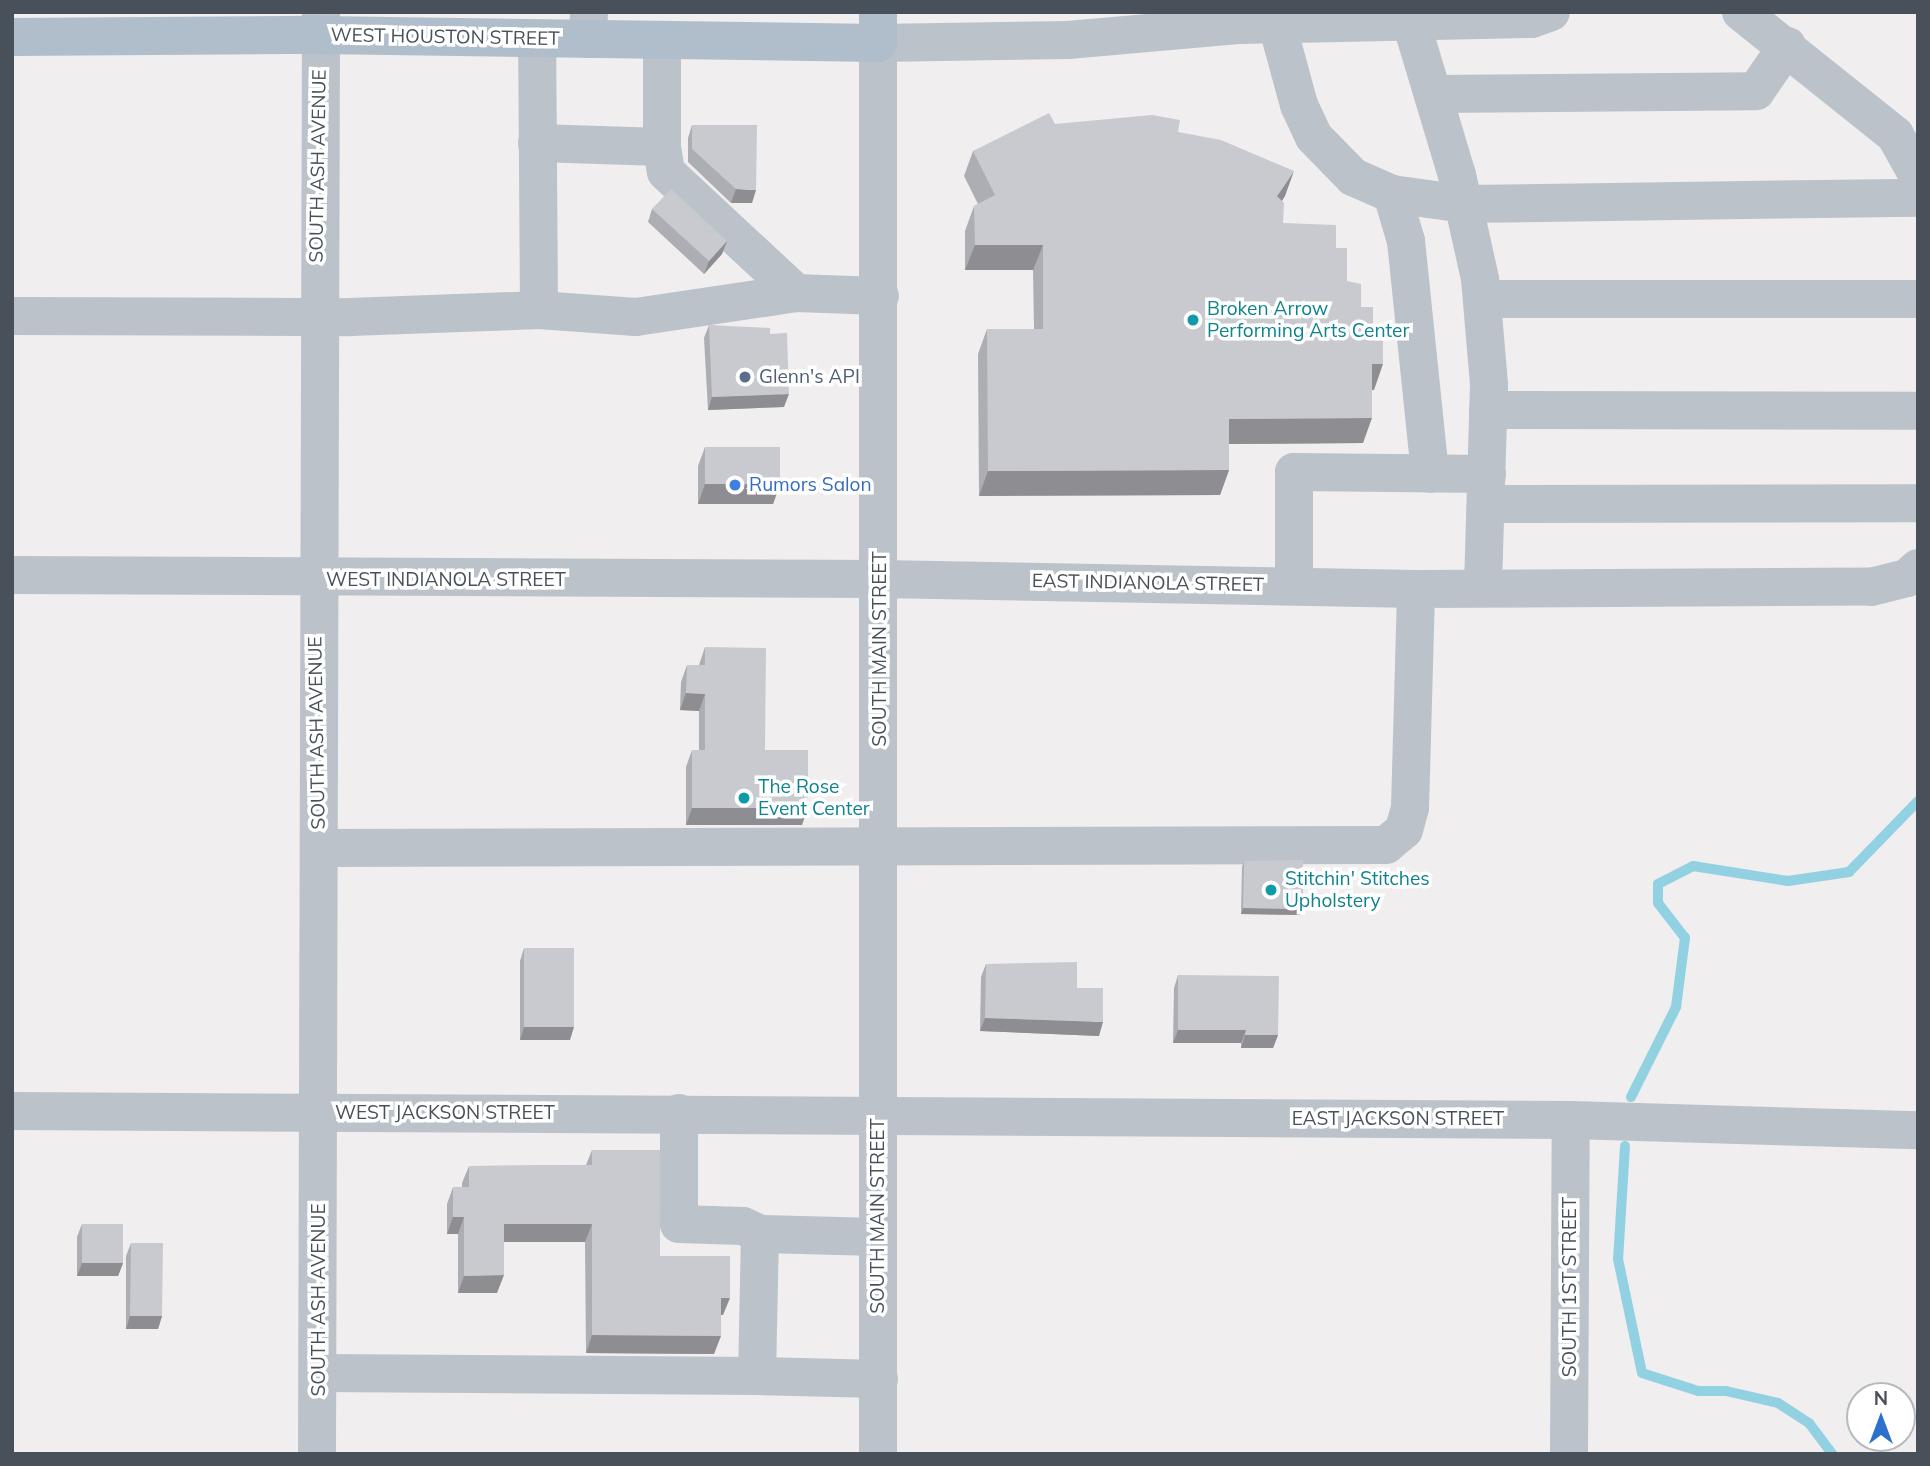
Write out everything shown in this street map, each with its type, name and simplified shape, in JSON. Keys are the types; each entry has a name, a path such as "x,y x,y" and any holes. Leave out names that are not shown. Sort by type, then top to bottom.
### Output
{"main road":[{"name":"WEST HOUSTON STREET","path":"12,37 320,24 537,39 589,26 662,41 878,28"}],"street":[{"path":"878,28 1068,40 1277,24 1532,19 1551,12"},
{"path":"1741,12 1895,135 1918,176"},
{"path":"1411,22 1464,204 1482,299 1488,410 1483,588"},
{"name":"SOUTH ASH AVENUE","path":"317,1454 320,1112 316,580 320,24"},
{"path":"1277,24 1298,105 1314,137 1353,177 1392,194 1464,204 1918,198"},
{"name":"SOUTH MAIN STREET","path":"878,28 878,1454"},
{"path":"537,39 539,310"},
{"path":"662,41 662,147 666,172 796,293"},
{"path":"1433,94 1756,91 1787,47"},
{"path":"537,144 662,147"},
{"path":"1392,194 1406,241 1430,474"},
{"path":"12,316 317,317 539,310 636,317 796,293 880,296"},
{"path":"1482,299 1918,299"},
{"path":"1488,410 1918,411"},
{"path":"1294,586 1294,472 1430,474 1486,489 1918,503"},
{"name":"EAST INDIANOLA STREET","path":"880,579 1416,589 1871,587 1907,578 1918,568"},
{"name":"WEST INDIANOLA STREET","path":"12,575 316,580 880,579"},
{"path":"318,848 1387,845 1404,830 1410,808 1416,589"},
{"name":"WEST JACKSON STREET","path":"12,1111 878,1115"},
{"path":"678,1113 679,1224 743,1226 760,1234 878,1237"},
{"name":"EAST JACKSON STREET","path":"878,1115 1572,1120 1918,1130"},
{"name":"SOUTH 1ST STREET","path":"1569,1454 1572,1120"},
{"path":"757,1377 760,1234"},
{"path":"318,1373 879,1379"}],"building":[{"name":"Broken Arrow Performing Arts Center","path":"1049,113 1055,124 1152,115 1180,120 1178,132 1221,140 1294,171 1277,196 1284,203 1283,223 1336,225 1336,248 1347,248 1347,281 1361,284 1361,307 1373,307 1373,334 1383,334 1383,364 1372,364 1372,418 1229,419 1229,470 988,471 987,329 1043,329 1043,245 975,245 974,206 995,195 973,151"},
{"path":"692,125 757,125 756,190 736,189 692,149"},
{"path":"671,189 727,241 709,261 652,209"},
{"name":"Glenn's API","path":"709,325 770,328 770,334 787,333 789,394 712,397"},
{"path":"705,447 780,447 780,484 705,484"},
{"path":"705,647 766,648 765,750 808,750 808,808 692,808 692,750 705,750 705,694 686,693 687,665 705,665"},
{"name":"Stitchin' Stitches Upholstery","path":"1303,860 1303,909 1243,908 1244,861"},
{"path":"524,948 574,948 574,1027 524,1027"},
{"path":"1077,962 1077,988 1103,988 1103,1022 985,1018 986,964"},
{"path":"1178,975 1279,976 1278,1035 1245,1035 1246,1030 1178,1030"},
{"path":"592,1150 660,1150 660,1256 730,1256 730,1298 721,1298 721,1336 592,1335 592,1224 504,1224 504,1275 464,1276 464,1217 453,1217 453,1187 469,1187 469,1166 592,1165"},
{"path":"82,1224 123,1224 123,1263 82,1263"},
{"path":"131,1243 163,1243 162,1316 130,1316"}],"waterway":[{"path":"1631,1097 1676,1007 1685,938 1658,903 1658,884 1693,866 1788,881 1849,872 1918,801"},
{"path":"1625,1146 1618,1259 1642,1373 1698,1391 1726,1391 1778,1403 1809,1423 1832,1454"}],"place":[{"name":"Broken Arrow Performing Arts Center","path":"1193,320"},
{"name":"Glenn's API","path":"745,377"},
{"name":"Rumors Salon","path":"735,485"},
{"name":"The Rose Event Center","path":"744,798"},
{"name":"Stitchin' Stitches Upholstery","path":"1271,890"}]}
